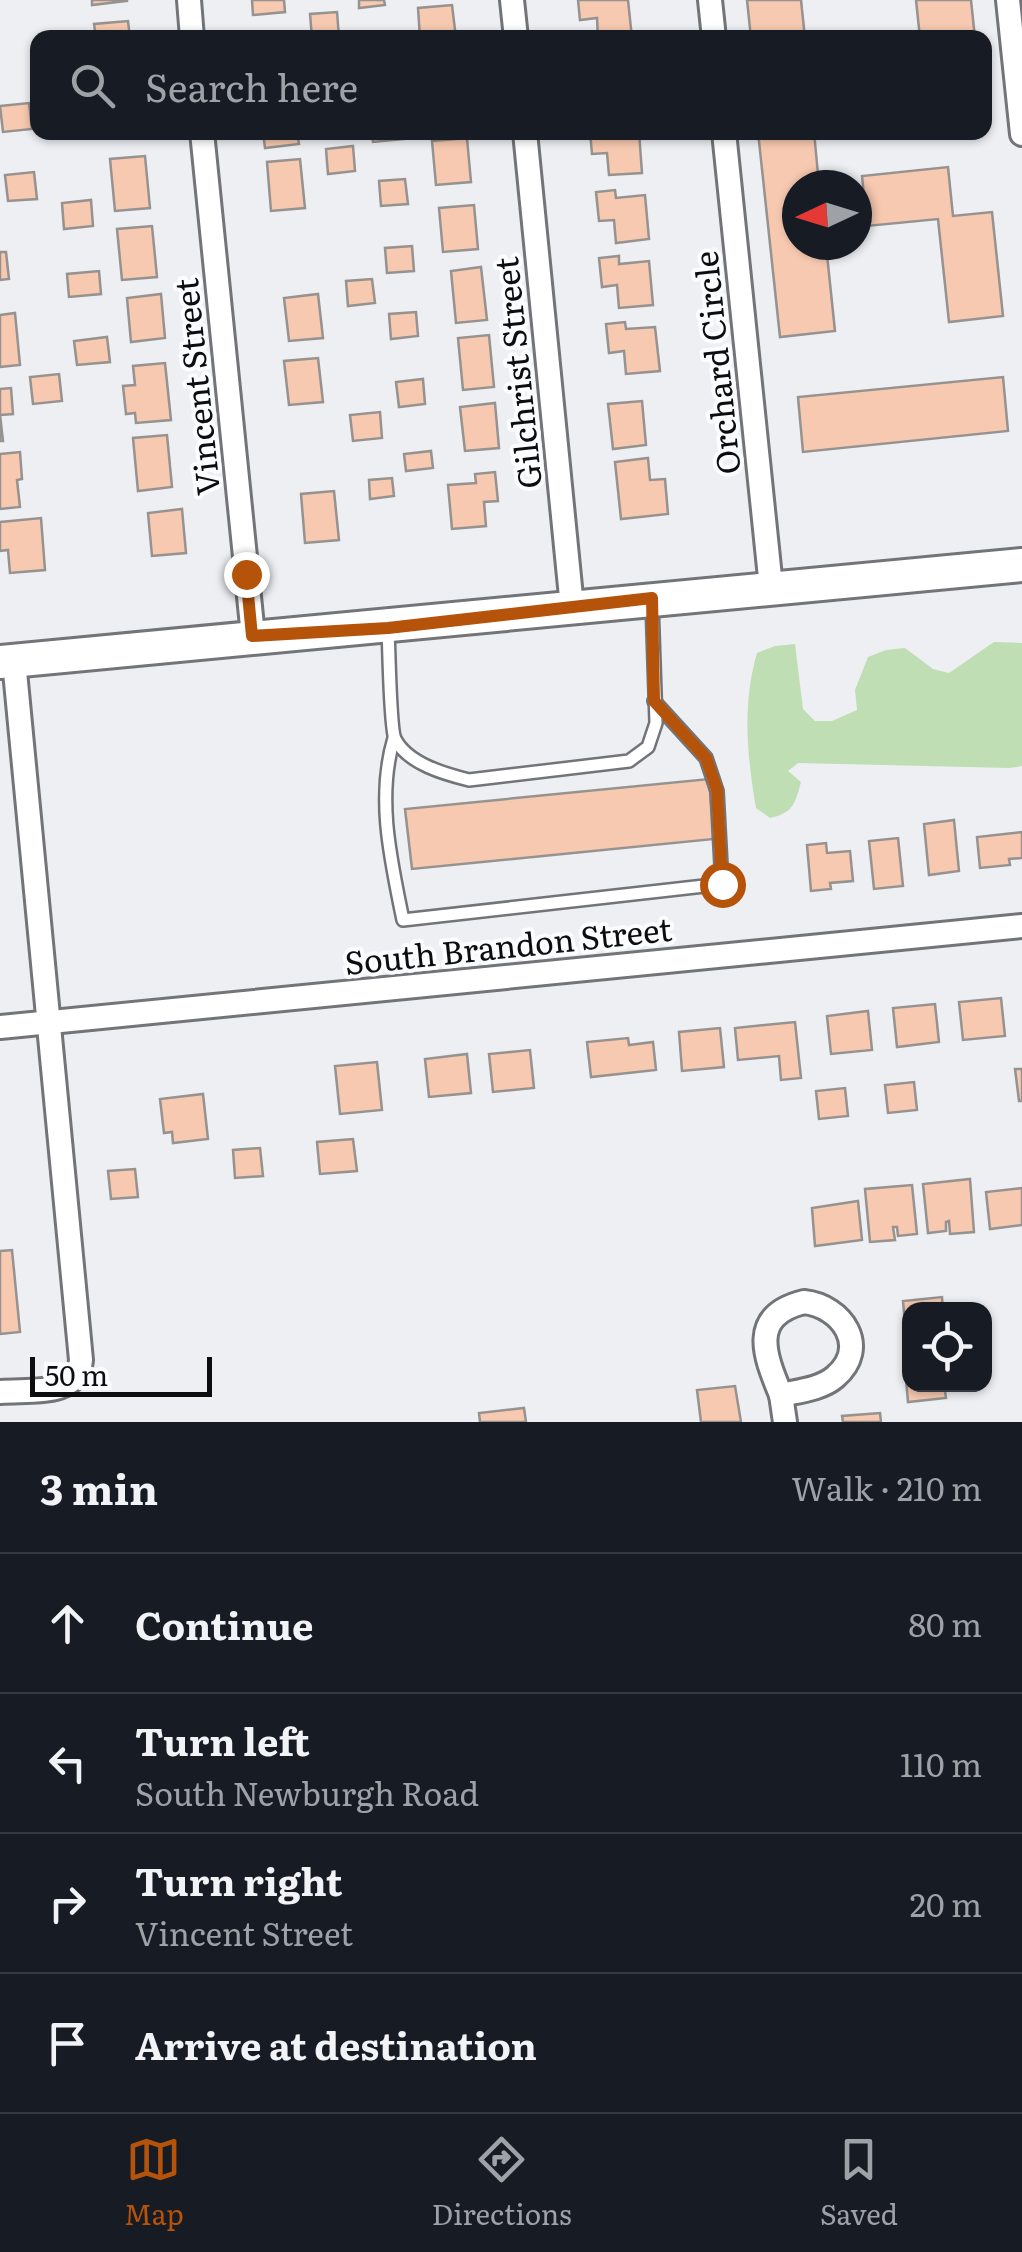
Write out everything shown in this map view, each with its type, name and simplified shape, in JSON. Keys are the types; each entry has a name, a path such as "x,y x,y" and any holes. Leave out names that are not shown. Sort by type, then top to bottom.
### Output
{"main road":[{"path":"7,662 1022,565"}],"street":[{"path":"189,0 191,30"},
{"path":"512,0 515,30"},
{"path":"710,0 713,30"},
{"path":"1008,0 1022,134"},
{"name":"Vincent Street","path":"203,140 252,636"},
{"name":"Gilchrist Street","path":"526,140 572,607"},
{"name":"Orchard Circle","path":"725,140 771,588"},
{"path":"0,1392 58,1388 72,1383 81,1360 7,662"},
{"name":"South Brandon Street","path":"0,1026 1022,926"},
{"path":"782,1395 785,1422"}],"lane":[{"path":"394,738 412,758 469,780 629,761 648,747 656,723 652,598"},
{"path":"388,628 394,738 387,764 386,806 389,849 403,920 722,884 717,790 706,758 654,701"}],"green space":[{"path":"994,642 1022,643 1022,766 798,763 788,771 801,782 788,810 770,818 756,808 748,730 749,692 757,653 795,644 803,709 815,721 832,721 857,710 855,690 868,657 905,648 933,669 949,673"}],"building":[{"path":"92,0 127,0 127,1 92,5"},
{"path":"252,0 284,0 285,12 253,15"},
{"path":"359,0 384,0 385,5 359,8"},
{"path":"578,0 628,0 631,30 598,30 597,18 580,20"},
{"path":"747,0 801,0 804,30 750,30"},
{"path":"916,0 971,0 974,30 919,30"},
{"path":"452,5 455,30 419,30 418,8"},
{"path":"337,12 338,30 311,30 310,14"},
{"path":"128,21 129,30 95,30 94,24"},
{"path":"29,103 30,129 3,132 0,106"},
{"path":"264,140 298,140 299,144 265,148"},
{"path":"467,140 471,182 436,185 432,141"},
{"path":"591,140 640,140 642,173 609,175 607,153 592,154"},
{"path":"759,140 815,140 818,170 782,170 782,260 828,260 835,331 780,337"},
{"path":"353,146 355,171 328,174 326,149"},
{"path":"145,156 150,208 115,211 110,159"},
{"path":"300,159 305,208 271,211 267,162"},
{"path":"948,167 953,216 992,212 1003,316 949,322 938,219 872,226 872,175"},
{"path":"34,172 37,199 8,201 5,175"},
{"path":"405,179 408,204 381,206 379,181"},
{"path":"615,190 616,198 645,195 649,239 616,243 614,220 599,221 596,192"},
{"path":"91,200 93,226 64,229 62,203"},
{"path":"474,205 478,249 443,252 439,208"},
{"path":"152,226 157,277 122,280 117,229"},
{"path":"412,246 414,271 387,273 385,248"},
{"path":"0,252 6,252 9,279 0,280"},
{"path":"619,256 619,264 649,261 653,305 619,308 617,285 602,287 599,258"},
{"path":"481,267 487,320 456,323 451,271"},
{"path":"99,271 101,294 69,297 67,274"},
{"path":"372,279 375,303 348,306 346,281"},
{"path":"161,294 165,338 131,342 127,298"},
{"path":"318,294 323,338 289,341 284,298"},
{"path":"416,312 418,336 391,339 389,314"},
{"path":"15,313 20,365 0,367 0,315"},
{"path":"625,322 626,329 655,327 660,371 626,374 624,351 609,353 606,324"},
{"path":"489,335 494,387 463,390 458,338"},
{"path":"107,337 110,362 77,365 74,341"},
{"path":"318,358 323,402 289,405 284,361"},
{"path":"165,363 171,420 136,423 135,413 126,414 123,386 135,385 133,366"},
{"path":"59,374 62,401 33,404 30,377"},
{"path":"1003,377 1008,431 803,452 798,397"},
{"path":"423,379 425,404 399,407 396,382"},
{"path":"11,388 13,414 0,415 0,389"},
{"path":"642,401 646,445 613,449 608,404"},
{"path":"495,403 499,448 465,451 460,407"},
{"path":"380,412 382,438 353,441 350,415"},
{"path":"167,435 172,487 138,491 133,438"},
{"path":"431,451 433,468 406,471 404,454"},
{"path":"20,452 20,507 0,509 0,454"},
{"path":"648,458 650,480 665,479 668,514 621,519 615,462"},
{"path":"495,472 498,501 484,502 486,526 452,529 448,485 476,483 475,474"},
{"path":"392,478 394,496 370,499 369,480"},
{"path":"334,491 339,540 305,543 301,494"},
{"path":"182,509 186,553 152,556 148,513"},
{"path":"41,518 45,570 10,573 8,550 0,551 0,522"},
{"path":"709,779 714,839 412,869 405,809"},
{"path":"954,820 959,871 929,875 924,824"},
{"path":"1022,832 1022,858 1009,859 1010,865 980,868 977,837"},
{"path":"898,838 903,886 874,889 869,841"},
{"path":"826,843 827,853 850,851 853,881 830,883 831,889 811,891 807,845"},
{"path":"1001,998 1005,1036 963,1040 959,1002"},
{"path":"935,1004 939,1042 897,1047 893,1008"},
{"path":"868,1011 872,1050 831,1054 827,1016"},
{"path":"795,1022 801,1078 781,1080 779,1056 738,1060 735,1028"},
{"path":"720,1028 724,1067 682,1071 679,1032"},
{"path":"628,1038 629,1045 653,1042 656,1070 591,1077 587,1042"},
{"path":"530,1050 534,1088 493,1092 489,1054"},
{"path":"467,1054 471,1093 429,1097 425,1059"},
{"path":"377,1062 382,1110 340,1114 335,1066"},
{"path":"1015,1069 1022,1069 1022,1101 1019,1101"},
{"path":"914,1082 917,1110 888,1113 885,1085"},
{"path":"845,1088 848,1116 819,1119 816,1091"},
{"path":"203,1094 208,1139 173,1143 172,1132 164,1133 160,1099"},
{"path":"353,1139 357,1171 320,1174 317,1142"},
{"path":"260,1148 263,1176 235,1178 233,1150"},
{"path":"135,1169 138,1197 111,1199 108,1171"},
{"path":"970,1179 974,1232 950,1234 949,1221 946,1231 928,1233 923,1184"},
{"path":"912,1185 917,1234 898,1236 897,1227 893,1227 895,1240 870,1242 865,1189"},
{"path":"1022,1188 1022,1225 990,1229 986,1192"},
{"path":"858,1201 862,1240 815,1246 812,1208"},
{"path":"12,1250 20,1332 0,1334 0,1251"},
{"path":"942,1297 942,1302 903,1302"},
{"path":"735,1386 741,1422 701,1422 697,1390"},
{"path":"907,1392 945,1392 946,1398 908,1402"},
{"path":"524,1408 526,1422 480,1422 479,1413"},
{"path":"880,1413 881,1422 843,1422 842,1416"}],"route":[{"path":"246,574 252,636 388,628 652,598 654,701 706,758 717,790 722,884"}]}
